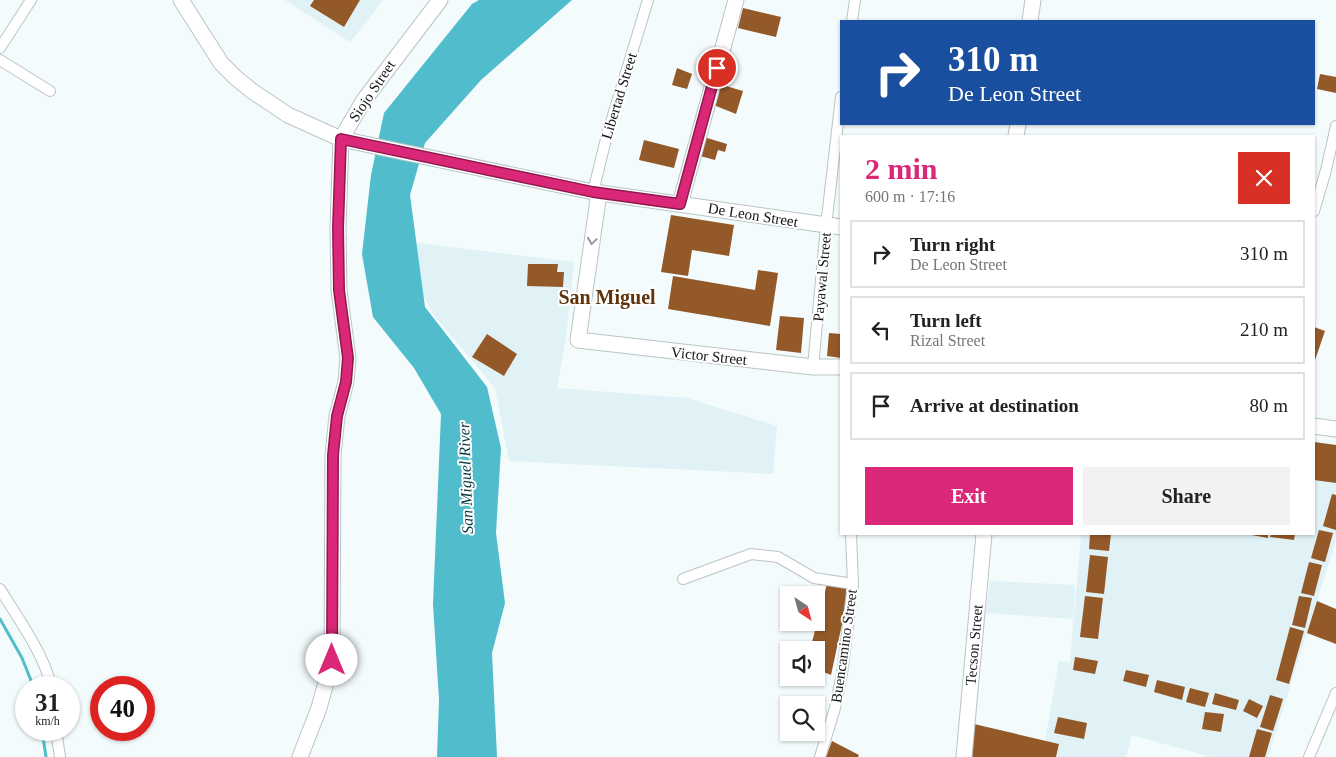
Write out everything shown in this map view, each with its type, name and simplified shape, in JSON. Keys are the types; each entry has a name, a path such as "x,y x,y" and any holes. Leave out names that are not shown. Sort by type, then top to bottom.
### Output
{"street":[{"path":"0,48 31,0"},
{"name":"De Leon Street","path":"181,0 221,63 236,78 257,95 288,115 344,140 596,192 834,227"},
{"name":"Siojo Street","path":"300,757 319,708 332,660 333,455 337,416 346,382 348,358 339,290 338,228 344,140 364,100 440,0"},
{"name":"Libertad Street","path":"578,340 596,192 607,134 648,0"},
{"path":"680,204 736,0"},
{"path":"852,20 855,0"},
{"path":"1030,20 1033,0"},
{"path":"0,60 50,91"},
{"name":"Payawal Street","path":"813,367 834,227 840,116"},
{"path":"1315,208 1336,126"},
{"name":"Victor Street","path":"578,340 650,350 813,367 840,367"},
{"path":"1315,426 1336,429"},
{"name":"Buencamino Street","path":"820,757 835,708 842,674 853,584 851,535"},
{"name":"Tecson Street","path":"964,757 984,535"},
{"path":"683,579 751,554 778,558 814,578 853,584"},
{"path":"0,589 44,663 50,676"},
{"path":"1309,757 1336,693"},
{"path":"58,741 60,757"}],"shaded area":[{"path":"285,0 383,0 350,42"},
{"path":"409,242 574,262 566,338 557,388 687,398 777,426 773,474 509,461 495,388 433,314 418,287"},
{"path":"1315,441 1336,445 1336,540 1268,757 1211,757 1132,735 1126,757 1056,757 1059,744 1045,741 1059,661 1070,662 1081,535 1315,535"},
{"path":"990,581 1075,585 1073,619 986,613"}],"water":[{"name":"San Miguel River","path":"479,0 572,0 481,80 425,143 410,195 425,307 487,387 501,448 496,533 505,603 492,653 497,757 437,757 439,700 433,604 441,414 414,368 373,317 362,254 371,175 384,113 472,4"}],"building":[{"path":"314,0 360,0 344,27 310,6"},
{"path":"743,8 781,17 776,37 738,28"},
{"path":"677,68 692,74 687,89 672,85"},
{"path":"1320,74 1336,77 1336,93 1317,89"},
{"path":"719,84 743,91 736,114 711,104"},
{"path":"704,137 727,144 725,152 718,150 715,160 700,156"},
{"path":"644,140 679,149 674,168 639,160"},
{"path":"671,215 734,225 729,256 692,250 688,276 661,272"},
{"path":"528,264 558,264 557,272 564,272 563,287 527,286"},
{"path":"758,270 778,273 770,326 668,309 673,276 755,290"},
{"path":"780,316 804,318 801,353 776,350"},
{"path":"1315,327 1325,331 1315,360"},
{"path":"829,333 840,334 840,358 827,356"},
{"path":"487,334 517,354 504,376 472,357"},
{"path":"1315,442 1336,445 1336,483 1315,480"},
{"path":"1332,494 1336,495 1336,530 1323,526"},
{"path":"1319,530 1333,533 1325,562 1311,558"},
{"path":"1090,535 1111,535 1109,551 1089,549"},
{"path":"1252,535 1268,535 1268,538"},
{"path":"1271,535 1295,535 1294,540 1270,537"},
{"path":"1090,555 1108,557 1104,594 1086,592"},
{"path":"1309,562 1322,565 1314,596 1301,593"},
{"path":"827,584 850,587 831,675 825,673 825,641 812,641 815,631 825,631 825,592"},
{"path":"1085,596 1103,598 1098,639 1080,637"},
{"path":"1299,596 1312,598 1305,628 1292,625"},
{"path":"1317,601 1336,609 1336,644 1307,633"},
{"path":"1290,627 1304,631 1289,684 1276,680"},
{"path":"1075,657 1098,661 1095,674 1073,670"},
{"path":"1126,670 1149,675 1146,687 1123,681"},
{"path":"1157,680 1185,687 1182,700 1154,692"},
{"path":"1190,688 1209,693 1205,707 1186,702"},
{"path":"1215,693 1239,700 1236,710 1212,704"},
{"path":"1270,695 1283,699 1273,731 1260,727"},
{"path":"1249,699 1263,706 1257,718 1243,711"},
{"path":"1205,712 1224,714 1221,732 1202,729"},
{"path":"1058,717 1087,723 1084,739 1054,733"},
{"path":"974,724 1059,744 1056,757 972,757"},
{"path":"1257,729 1272,733 1265,757 1249,757"},
{"path":"832,741 859,755 858,757 826,757"}],"waterway":[{"path":"0,619 22,658 29,676"},
{"path":"44,741 46,757"}],"district":[{"name":"San Miguel","path":"607,297"}],"route":[{"path":"332,660 333,455 337,416 346,382 348,358 339,290 338,228 341,139 593,192 680,204 717,68"}]}
